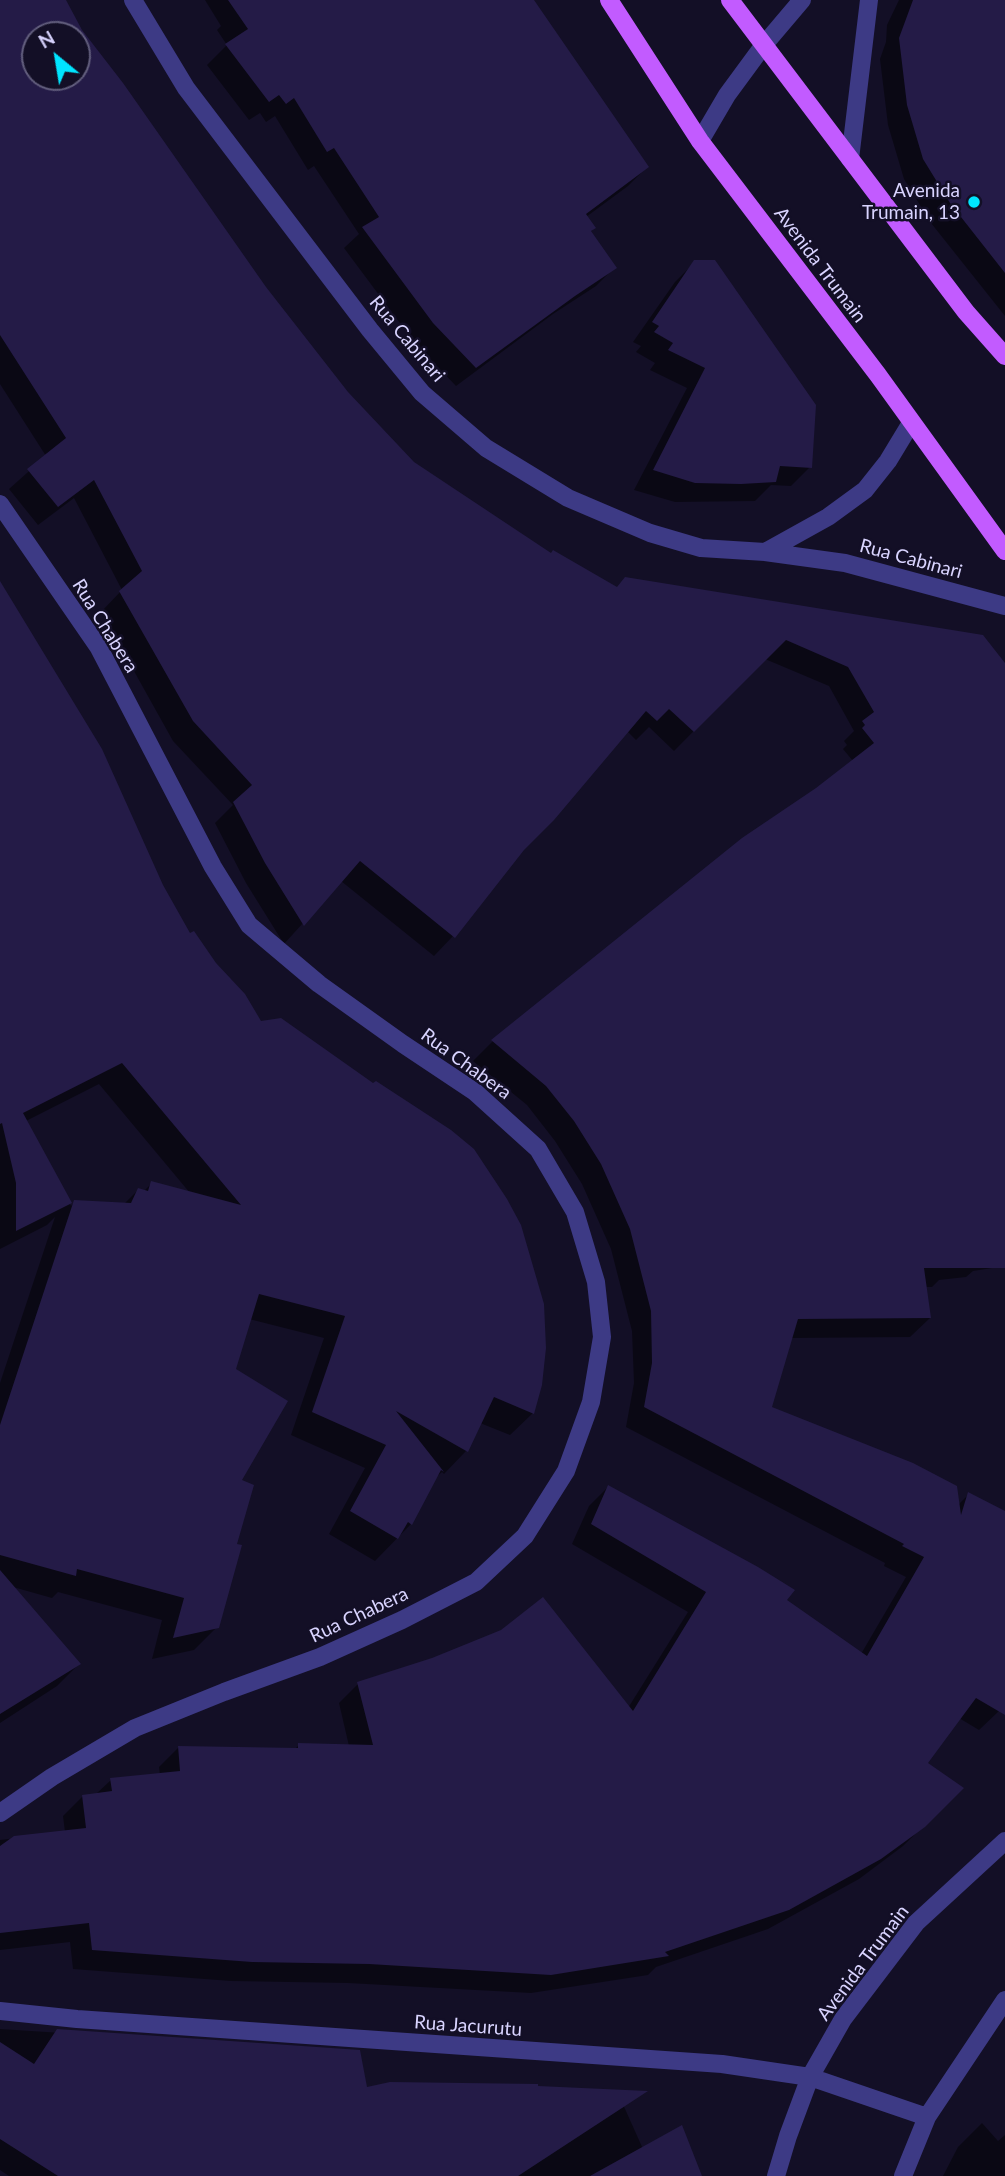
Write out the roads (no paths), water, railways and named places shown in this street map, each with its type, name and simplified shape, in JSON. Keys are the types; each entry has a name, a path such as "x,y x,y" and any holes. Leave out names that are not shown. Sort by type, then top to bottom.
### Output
{"main road":[{"name":"Avenida Trumain","path":"609,0 699,141 877,375 1005,551"},
{"path":"730,0 966,312 1005,356"}],"street":[{"name":"Rua Cabinari","path":"133,0 186,88 370,330 431,401 486,448 568,498 650,533 701,548 765,552 845,563 1005,606"},
{"path":"699,141 727,95 763,46 802,0"},
{"path":"850,159 869,0"},
{"path":"765,552 828,517 865,490 888,461 911,423"},
{"name":"Rua Chabera","path":"0,504 99,648 213,867 249,925 319,984 475,1092 538,1149 575,1212 596,1282 602,1337 591,1402 566,1471 525,1536 476,1582 402,1620 320,1657 135,1728 52,1777 0,1813"},
{"name":"Avenida Trumain","path":"776,2176 810,2077 843,2020 916,1923 1005,1841"},
{"path":"902,2176 927,2117 1005,2000"},
{"name":"Rua Jacurutu","path":"0,2011 91,2020 722,2064 810,2077 927,2117"}],"place":[{"name":"Avenida Trumain, 13","path":"974,202"}]}
